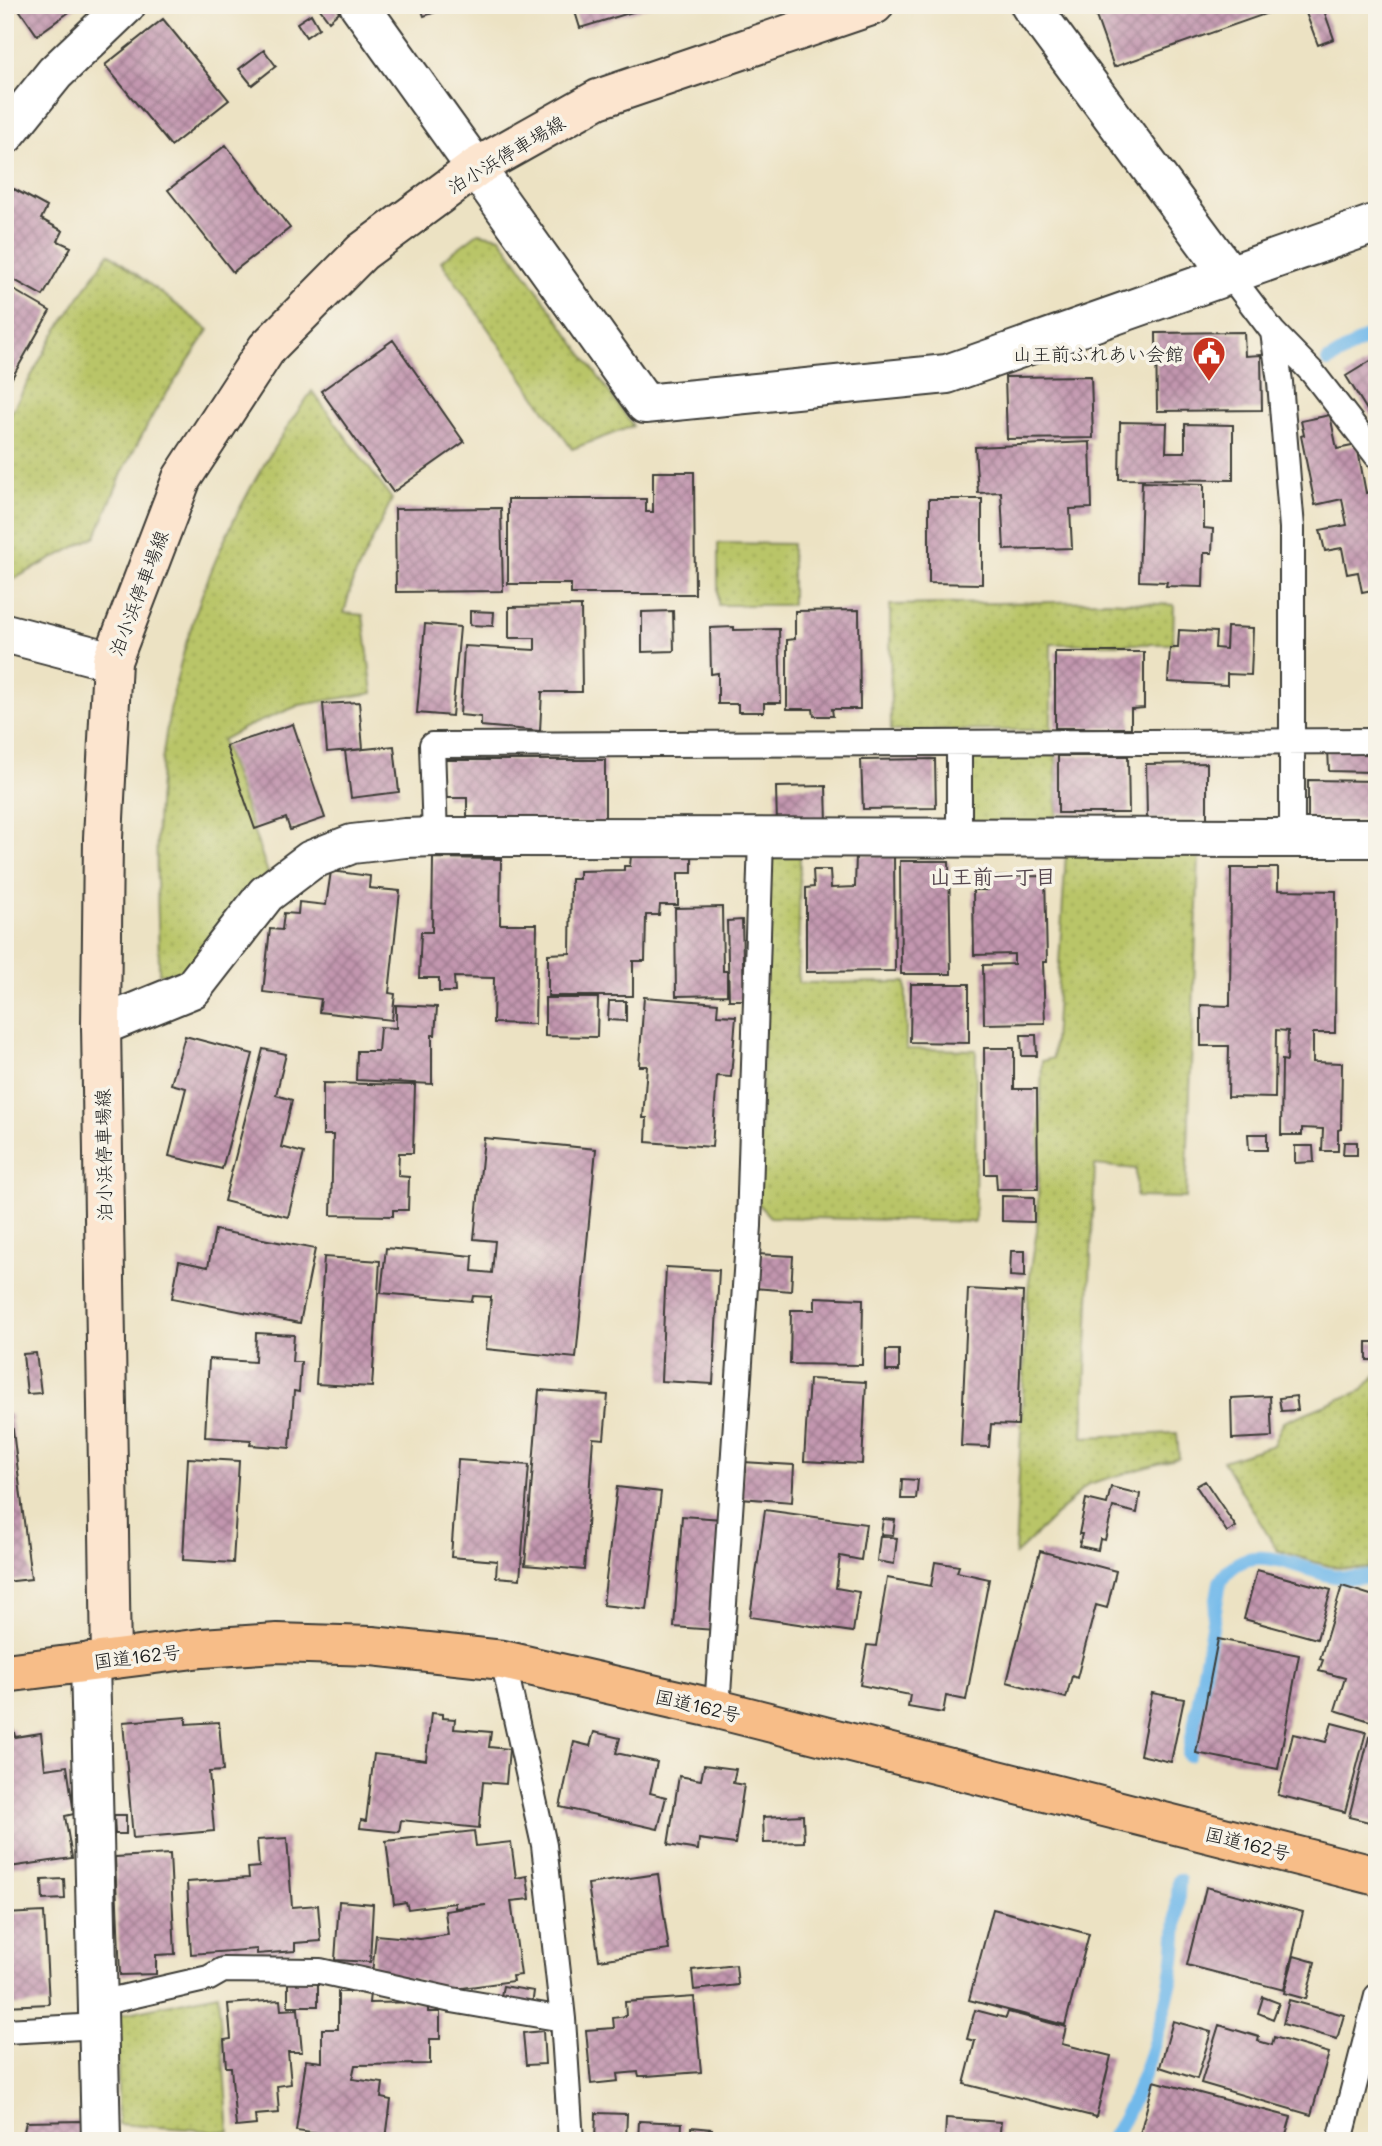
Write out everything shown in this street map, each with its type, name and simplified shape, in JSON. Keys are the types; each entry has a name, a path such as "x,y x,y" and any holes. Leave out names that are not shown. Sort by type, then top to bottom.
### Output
{"highway":[{"name":"国道162号","path":"5,1673 202,1648 277,1643 372,1646 503,1660 717,1709 1377,1876"}],"main road":[{"name":"泊小浜停車場線","path":"100,1661 103,838 112,661 182,478 267,348 362,252 477,167 598,99 874,5"}],"street":[{"path":"5,135 55,73 127,5"},
{"path":"359,5 645,404 947,374 1377,223"},
{"path":"1030,5 1229,274"},
{"path":"5,633 112,661"},
{"path":"102,1026 192,989 266,894 311,860 352,844 435,837 1377,838"},
{"path":"100,1661 101,2141"}],"lane":[{"path":"1229,274 1273,332 1312,372 1377,456"},
{"path":"1273,332 1293,528 1293,838"},
{"path":"435,837 432,745 1377,741"},
{"path":"958,743 959,838"},
{"path":"717,1709 749,1226 761,838"},
{"path":"503,1660 544,1845 563,2018 571,2141"},
{"path":"5,2031 100,2014 209,1978 223,1970 320,1971 452,2000 563,2018"},
{"path":"1340,2141 1377,1996"}],"green space":[{"path":"478,233 500,237 633,426 572,449 441,261"},
{"path":"109,253 209,330 155,411 123,471 96,536 10,581 5,580 5,424 52,338"},
{"path":"312,391 392,499 353,580 344,613 363,615 373,693 300,705 222,740 268,873 186,972 159,974 157,820 171,703 185,648 202,594 249,490"},
{"path":"718,543 792,544 792,605 718,605"},
{"path":"1108,601 1174,605 1173,644 1051,644 1051,730 891,731 890,605"},
{"path":"1056,753 1057,825 968,825 966,754"},
{"path":"1066,853 1199,854 1186,1198 1136,1197 1136,1169 1095,1165 1083,1437 1177,1433 1179,1458 1088,1484 1015,1555 1028,1288 1037,1230 1042,1061 1053,1058"},
{"path":"769,855 800,855 798,983 906,982 906,1049 976,1050 975,1222 770,1217 758,1204"},
{"path":"1377,1374 1377,1566 1364,1569 1339,1568 1277,1550 1223,1461 1273,1445 1283,1422 1363,1390"},
{"path":"218,1994 229,2132 118,2124 118,2015"}],"building":[{"path":"16,5 79,5 37,35"},
{"path":"317,5 334,5 339,12 329,21"},
{"path":"420,5 453,5 453,6 424,16"},
{"path":"573,5 651,5 652,6 580,28"},
{"path":"1092,5 1288,5 1288,6 1114,67"},
{"path":"1303,5 1322,5 1334,39 1318,45"},
{"path":"311,14 319,28 306,37 297,23"},
{"path":"163,19 229,100 171,146 105,65"},
{"path":"264,50 276,66 252,85 239,69"},
{"path":"226,145 290,228 233,272 168,190"},
{"path":"14,189 47,207 41,219 63,231 58,241 71,247 43,296 5,275 5,205"},
{"path":"5,285 50,311 5,390"},
{"name":"山王前ふれあい会館","path":"1244,332 1245,356 1261,355 1262,410 1157,411 1156,333"},
{"path":"393,340 464,442 393,492 321,391"},
{"path":"1377,357 1377,422 1375,423 1346,376"},
{"path":"1091,376 1093,438 1007,439 1005,377"},
{"path":"1330,415 1337,449 1357,445 1366,493 1377,491 1377,589 1362,592 1358,572 1347,574 1342,548 1325,551 1320,530 1347,525 1342,499 1315,505 1301,436 1304,435 1301,421"},
{"path":"1120,422 1167,423 1166,452 1185,452 1185,424 1233,425 1233,480 1119,479"},
{"path":"1090,442 1092,508 1070,509 1072,548 1004,550 1001,492 978,493 975,447"},
{"path":"653,472 694,472 695,594 571,594 571,584 508,584 508,499 646,499 646,512 653,512"},
{"path":"1142,482 1204,484 1204,528 1213,529 1212,553 1204,553 1203,587 1166,586 1167,582 1139,581"},
{"path":"929,499 982,499 982,584 929,583"},
{"path":"501,508 503,591 396,592 395,509"},
{"path":"581,606 582,692 542,692 540,731 481,726 481,717 460,715 464,646 535,650 535,638 509,638 509,607"},
{"path":"859,610 860,709 832,709 833,716 814,716 813,709 787,709 787,640 795,639 795,611"},
{"path":"470,611 494,612 493,626 470,625"},
{"path":"673,611 674,651 642,652 642,612"},
{"path":"425,624 460,627 452,716 417,713"},
{"path":"734,627 734,630 779,629 781,703 764,703 764,712 738,712 738,704 718,704 718,673 711,674 710,628"},
{"path":"1227,627 1253,628 1251,675 1227,674 1227,685 1168,682 1170,648 1178,648 1179,630 1216,632 1215,648 1226,649"},
{"path":"1055,652 1144,652 1144,708 1131,709 1131,728 1055,728"},
{"path":"359,702 363,749 327,752 323,704"},
{"path":"293,724 325,818 290,830 286,818 255,829 226,746"},
{"path":"394,746 399,792 351,798 345,751"},
{"path":"1328,748 1372,748 1372,772 1329,771"},
{"path":"1058,756 1128,756 1129,813 1058,813"},
{"path":"935,759 936,808 863,809 861,760"},
{"path":"445,760 605,760 605,823 467,823 467,798 445,798"},
{"path":"1207,763 1207,818 1147,819 1146,764"},
{"path":"1308,780 1377,781 1377,819 1308,818"},
{"path":"826,786 827,823 777,824 776,787"},
{"path":"856,855 894,855 895,971 806,972 806,888 814,887 813,870 830,870 831,888 855,887"},
{"path":"631,856 692,856 692,873 678,873 678,905 660,905 659,915 646,915 645,961 633,961 633,996 548,996 548,954 570,953 571,879 579,879 579,871 624,870 624,866 630,866"},
{"path":"433,858 501,859 500,924 537,924 535,1024 493,1023 494,978 454,977 455,992 439,992 439,978 419,978 421,932 432,932"},
{"path":"900,861 949,861 951,974 901,974"},
{"path":"1231,868 1278,868 1278,890 1336,891 1335,1033 1313,1033 1313,1062 1342,1063 1338,1151 1322,1151 1323,1129 1302,1128 1302,1135 1281,1135 1282,1060 1287,1061 1288,1031 1276,1030 1275,1098 1228,1097 1229,1046 1201,1046 1201,1005 1230,1006"},
{"path":"331,871 370,876 369,888 400,891 389,993 395,994 392,1020 319,1012 321,999 263,992 270,929 282,930 284,913 298,914 299,902 326,905"},
{"path":"1045,876 1045,1023 984,1024 983,965 1014,964 1014,954 974,955 973,890 988,890 988,877"},
{"path":"722,907 723,971 727,971 727,995 676,996 675,908"},
{"path":"742,920 744,1000 729,1000 727,921"},
{"path":"911,984 969,984 969,1043 910,1042"},
{"path":"644,997 718,1003 717,1015 736,1016 731,1077 717,1076 712,1147 646,1142 647,1118 643,1118 647,1066 639,1066"},
{"path":"545,998 598,998 597,1037 545,1036"},
{"path":"609,1001 626,1001 626,1021 608,1020"},
{"path":"396,1005 437,1007 435,1035 432,1035 432,1084 356,1080 357,1051 378,1051 380,1027 396,1028"},
{"path":"1021,1035 1036,1035 1037,1056 1022,1056"},
{"path":"185,1036 253,1054 222,1169 169,1156 186,1088 171,1084"},
{"path":"984,1048 1014,1048 1014,1089 1037,1089 1038,1189 997,1189 996,1174 985,1174"},
{"path":"263,1049 286,1054 276,1095 292,1100 281,1147 304,1153 288,1217 224,1201"},
{"path":"323,1083 415,1085 413,1153 399,1153 398,1176 409,1177 408,1210 393,1210 393,1216 331,1215 333,1135 323,1135"},
{"path":"1248,1134 1267,1134 1267,1150 1249,1150"},
{"path":"484,1138 596,1149 576,1358 486,1349 491,1297 473,1296 472,1301 381,1293 386,1248 473,1256 472,1271 492,1273 495,1241 474,1239"},
{"path":"1344,1142 1357,1142 1357,1155 1343,1155"},
{"path":"1295,1146 1313,1146 1314,1162 1295,1163"},
{"path":"1002,1196 1034,1197 1034,1222 1002,1221"},
{"path":"215,1230 315,1249 300,1323 172,1298 179,1261 208,1267"},
{"path":"1011,1251 1025,1251 1025,1277 1010,1276"},
{"path":"756,1254 793,1256 791,1291 754,1288"},
{"path":"324,1257 380,1261 372,1387 316,1384"},
{"path":"666,1267 719,1270 713,1384 661,1381"},
{"path":"968,1289 1023,1292 1018,1425 991,1424 989,1447 961,1446"},
{"path":"815,1297 863,1299 862,1365 790,1364 791,1310 815,1310"},
{"path":"256,1333 294,1335 292,1362 301,1362 299,1392 294,1391 290,1448 250,1445 251,1440 205,1437 209,1359 255,1362"},
{"path":"1367,1342 1377,1342 1377,1360 1367,1360"},
{"path":"886,1350 899,1350 899,1371 886,1371"},
{"path":"36,1353 41,1393 27,1394 23,1354"},
{"path":"809,1379 866,1382 862,1464 804,1461"},
{"path":"539,1390 608,1395 604,1439 593,1438 584,1570 525,1565"},
{"path":"1270,1396 1272,1437 1232,1439 1231,1398"},
{"path":"1296,1396 1298,1410 1281,1411 1279,1398"},
{"path":"5,1414 11,1414 31,1579 5,1582"},
{"path":"188,1458 239,1461 233,1563 183,1560"},
{"path":"458,1460 529,1465 520,1579 496,1577 497,1561 451,1557"},
{"path":"743,1462 794,1465 792,1502 741,1498"},
{"path":"902,1479 918,1480 916,1499 901,1499"},
{"path":"1205,1481 1236,1527 1227,1532 1196,1486"},
{"path":"617,1487 661,1492 647,1610 603,1605"},
{"path":"1111,1487 1140,1494 1137,1513 1113,1507 1105,1540 1100,1539 1098,1550 1079,1546 1086,1499 1107,1504"},
{"path":"765,1510 866,1524 861,1560 840,1556 836,1588 859,1592 853,1632 750,1617"},
{"path":"682,1516 722,1519 715,1630 674,1627"},
{"path":"883,1519 895,1520 893,1535 881,1534"},
{"path":"880,1536 897,1538 894,1564 877,1561"},
{"path":"1040,1551 1116,1571 1107,1608 1096,1605 1077,1678 1072,1676 1066,1698 1007,1682"},
{"path":"935,1562 959,1566 957,1572 989,1579 966,1700 946,1696 943,1713 908,1707 910,1695 860,1685 867,1645 876,1646 887,1578 931,1586"},
{"path":"1257,1570 1331,1590 1317,1639 1244,1619"},
{"path":"1342,1586 1377,1597 1377,1708 1373,1722 1335,1710 1345,1678 1319,1671 1323,1660 1320,1659"},
{"path":"1218,1639 1299,1655 1278,1769 1196,1753"},
{"path":"1152,1693 1184,1699 1171,1762 1140,1755"},
{"path":"431,1713 442,1714 442,1718 455,1719 454,1729 491,1732 489,1747 509,1749 506,1784 483,1782 479,1828 401,1820 399,1832 360,1828 361,1820 366,1821 374,1754 426,1760"},
{"path":"186,1717 186,1724 219,1722 223,1771 209,1772 214,1831 133,1838 123,1722"},
{"path":"1332,1723 1366,1732 1345,1812 1278,1795 1293,1734 1326,1742"},
{"path":"13,1728 15,1737 41,1733 45,1769 67,1766 74,1814 65,1816 72,1858 9,1867 5,1842 5,1729"},
{"path":"594,1732 620,1738 616,1753 657,1762 650,1793 666,1797 658,1829 560,1807 574,1742 590,1746"},
{"path":"1369,1737 1377,1739 1377,1824 1349,1817"},
{"path":"704,1765 736,1769 733,1783 744,1785 735,1844 699,1839 698,1850 668,1845 679,1776 701,1780"},
{"path":"114,1815 126,1815 126,1834 115,1834"},
{"path":"803,1815 804,1842 764,1843 763,1817"},
{"path":"474,1831 476,1846 511,1842 516,1878 527,1876 530,1899 511,1901 521,1975 512,1976 513,1981 441,1991 441,1985 422,1987 422,1980 372,1974 376,1935 420,1939 448,1935 445,1911 486,1905 455,1908 455,1903 408,1909 406,1902 394,1904 386,1841"},
{"path":"287,1838 292,1907 318,1905 321,1941 295,1943 295,1951 257,1954 257,1949 191,1954 187,1882 249,1878 248,1868 259,1867 257,1840"},
{"path":"170,1854 175,1954 156,1955 156,1974 120,1975 115,1857"},
{"path":"658,1874 669,1950 599,1960 588,1884"},
{"path":"64,1879 65,1899 43,1900 42,1880"},
{"path":"1206,1887 1303,1912 1284,1990 1187,1965"},
{"path":"339,1901 373,1904 370,1962 335,1960"},
{"path":"993,1909 1089,1934 1065,2025 969,2000"},
{"path":"44,1912 49,2004 5,2006 5,1914"},
{"path":"1294,1956 1315,1962 1306,1999 1284,1993"},
{"path":"736,1965 738,1985 694,1990 692,1970"},
{"path":"318,1979 318,2006 288,2006 288,1980"},
{"path":"503,1986 534,1991 532,2006 500,2001"},
{"path":"338,1992 370,1992 369,2003 428,2002 428,2012 440,2012 440,2039 430,2039 430,2064 355,2065 352,2079 383,2083 381,2098 391,2100 386,2139 375,2138 375,2141 372,2141 296,2131 306,2060 322,2062 322,2029 338,2029"},
{"path":"694,1997 701,2072 646,2076 639,2076 638,2072 617,2074 618,2081 591,2084 586,2030 614,2028 613,2018 626,2016 625,2002"},
{"path":"1263,1997 1279,2003 1273,2019 1258,2013"},
{"path":"280,2000 281,2010 298,2009 302,2052 288,2052 291,2084 277,2086 279,2113 255,2115 256,2125 236,2127 231,2067 226,2067 224,2040 231,2039 228,2004"},
{"path":"1289,2000 1344,2015 1337,2039 1283,2024"},
{"path":"975,2010 1006,2018 1008,2012 1066,2027 1062,2044 1111,2056 1096,2117 964,2084 975,2041 967,2039"},
{"path":"1173,2021 1211,2032 1197,2079 1160,2067"},
{"path":"1219,2025 1259,2037 1258,2041 1272,2045 1274,2037 1329,2053 1311,2115 1201,2083"},
{"path":"543,2031 545,2064 526,2065 523,2033"},
{"path":"1154,2081 1291,2117 1284,2141 1138,2141"},
{"path":"596,2113 627,2114 626,2141 595,2141"},
{"path":"946,2118 1001,2122 999,2141 945,2141"},
{"path":"83,2121 82,2141 22,2141 26,2122"},
{"path":"639,2121 682,2123 681,2141 638,2141"},
{"path":"691,2127 712,2129 711,2141 690,2141"}],"waterway":[{"path":"1328,361 1377,331"},
{"path":"1189,1755 1220,1582 1233,1567 1247,1559 1263,1558 1280,1560 1333,1576 1357,1578 1377,1574"},
{"path":"1109,2141 1131,2104 1141,2080 1166,2004 1174,1960 1179,1880"}],"place":[{"name":"山王前ふれあい会館","path":"1209,383"}],"district":[{"name":"山王前一丁目","path":"993,875"}]}
